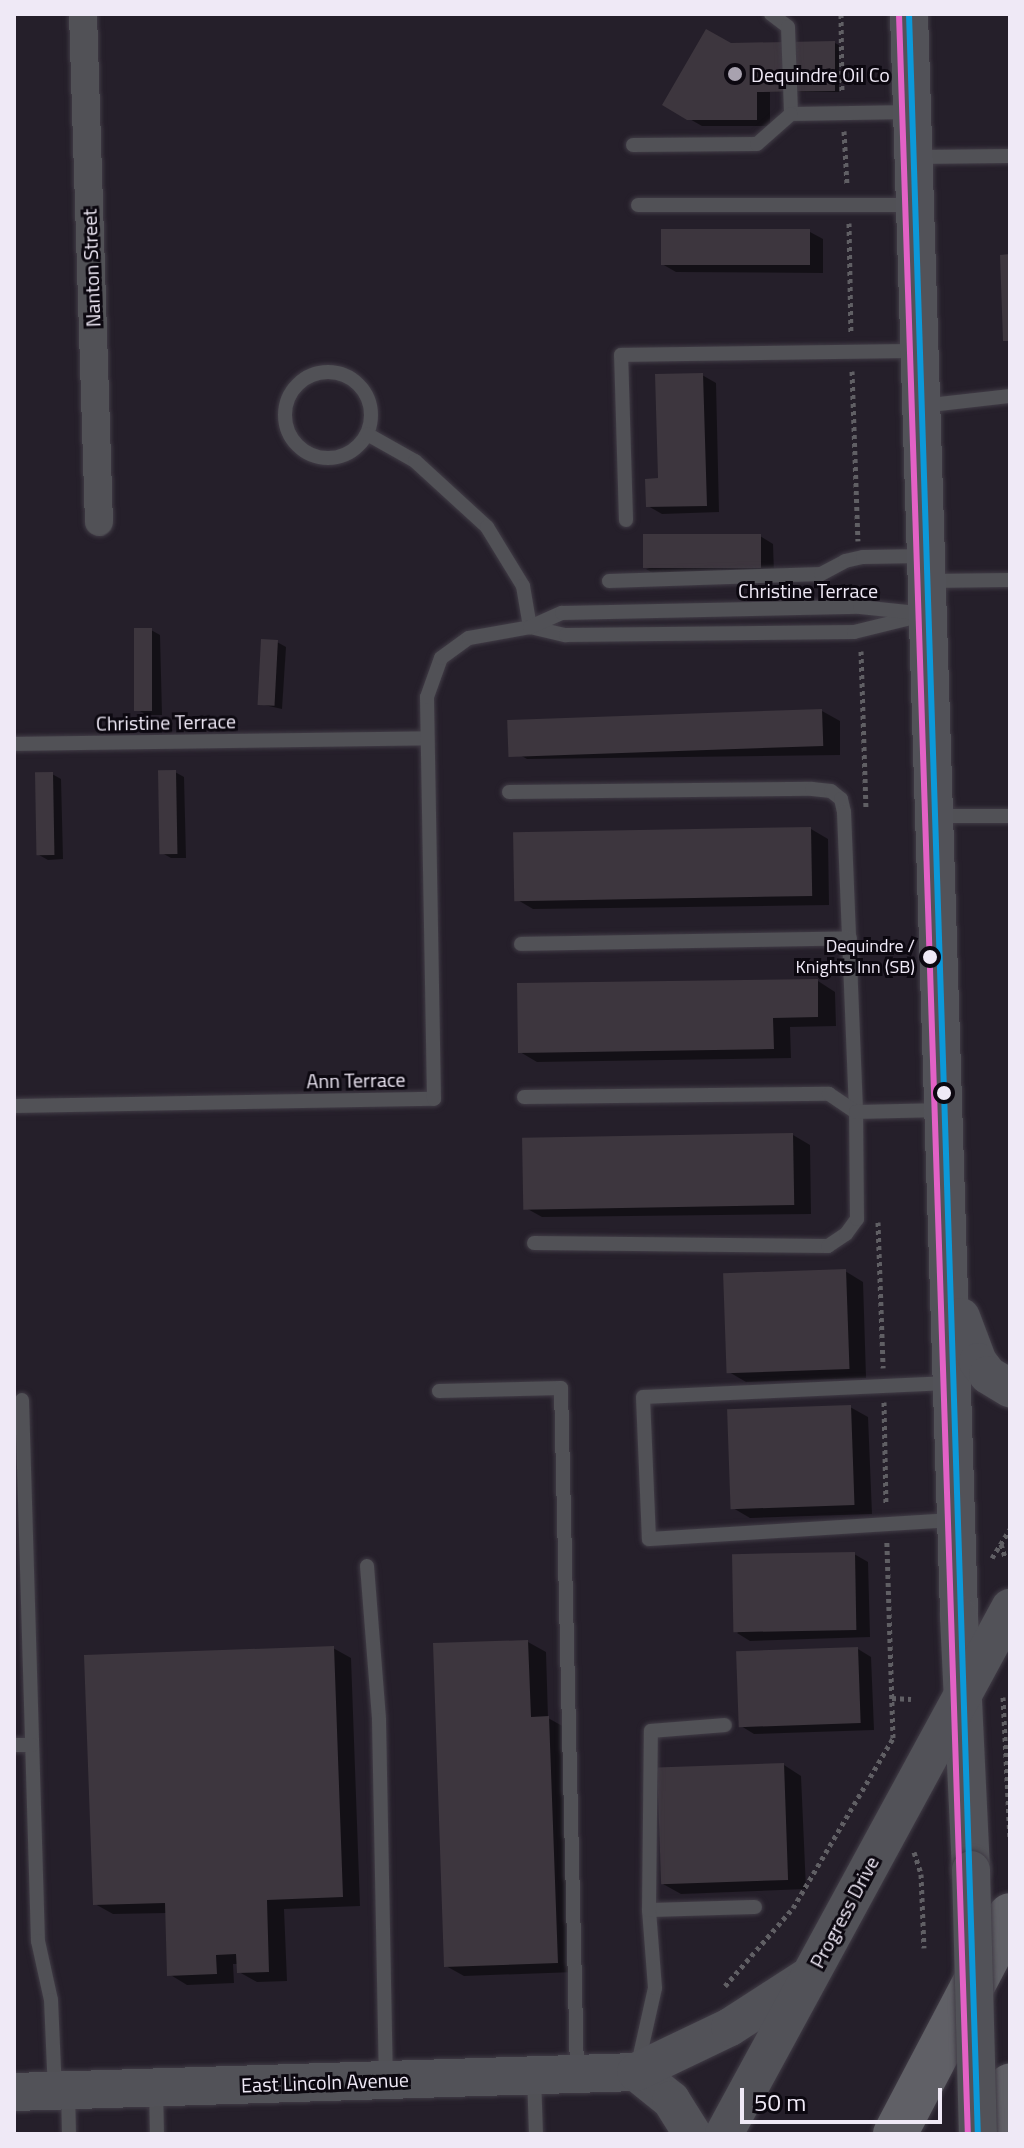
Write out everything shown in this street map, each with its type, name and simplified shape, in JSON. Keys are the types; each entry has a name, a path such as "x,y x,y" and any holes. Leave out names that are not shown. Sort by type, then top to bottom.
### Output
{"highway":[{"path":"895,2134 1010,1915"},
{"path":"984,2134 1010,2086"}],"main road":[{"path":"909,14 978,2134"},
{"path":"951,1288 978,1362 988,1375 1010,1388"},
{"name":"Progress Drive","path":"724,2134 1010,1608"},
{"name":"East Lincoln Avenue","path":"14,2092 636,2072 730,2027 809,1976"},
{"path":"636,2072 671,2100 692,2134"}],"street":[{"name":"Nanton Street","path":"83,14 99,522"}],"lane":[{"path":"771,14 788,27 791,114"},
{"path":"633,145 757,144 791,114 912,112"},
{"path":"914,157 1010,156"},
{"path":"638,205 915,205"},
{"path":"626,520 621,355 920,351"},
{"path":"321,372 348,377 358,384 371,408 367,434 345,454 315,456 302,449 285,425 289,395 298,383 321,372"},
{"path":"922,406 1010,396"},
{"path":"367,434 415,461 487,527 523,586 530,627"},
{"path":"609,581 821,574 845,561 863,557 927,584 1010,580"},
{"name":"Christine Terrace","path":"14,744 426,738 427,697 441,658 469,638 530,627 562,613 860,607 927,584"},
{"name":"Christine Terrace","path":"530,627 566,635 854,632 927,584"},
{"name":"Ann Terrace","path":"14,1106 434,1099 426,738"},
{"path":"509,792 831,791 841,799 844,812 856,1112 857,1219 846,1234 828,1246 534,1243"},
{"path":"935,816 1010,816"},
{"path":"521,944 850,938"},
{"path":"524,1097 829,1094 856,1112 943,1110"},
{"path":"954,1383 643,1397 649,1539 956,1520"},
{"path":"439,1391 561,1388 577,2074"},
{"path":"22,1400 38,1941 51,2000 69,2134"},
{"path":"367,1566 379,1720 386,2081"},
{"path":"636,2072 655,1988 649,1910 651,1731 725,1725"},
{"path":"14,1745 32,1745"},
{"path":"649,1910 755,1907"},
{"path":"534,2075 536,2134"},
{"path":"156,2088 157,2134"}],"path":[{"path":"992,1558 1010,1529"},
{"path":"1001,1544 1005,1557"},
{"path":"1003,1697 1010,1840"},
{"path":"892,1698 911,1699"},
{"path":"725,1986 793,1908 881,1759"},
{"path":"913,1849 921,1874 924,1948"}],"building":[{"path":"706,29 731,43 835,41 835,91 757,92 757,120 687,120 662,105"},
{"path":"661,229 810,229 810,265 661,265"},
{"path":"1010,254 1010,341 1003,341 1000,255"},
{"path":"703,373 707,506 646,507 645,479 658,478 655,374"},
{"path":"643,534 761,534 761,568 643,568"},
{"path":"134,628 152,628 152,711 134,711"},
{"path":"261,639 278,640 275,706 258,705"},
{"path":"822,709 823,746 508,757 507,720"},
{"path":"158,770 176,770 177,854 159,854"},
{"path":"35,772 53,772 54,855 36,855"},
{"path":"811,827 812,896 514,901 513,832"},
{"path":"818,979 818,1017 773,1018 774,1049 518,1053 517,983"},
{"path":"793,1133 794,1205 523,1210 522,1138"},
{"path":"846,1269 849,1369 727,1373 723,1273"},
{"path":"851,1405 854,1505 731,1509 727,1409"},
{"path":"855,1552 856,1630 733,1632 732,1554"},
{"path":"528,1640 531,1717 549,1716 558,1963 444,1967 433,1643"},
{"path":"334,1646 343,1897 267,1900 269,1972 237,1973 236,1954 216,1955 217,1974 167,1976 165,1903 93,1905 84,1655"},
{"path":"858,1647 861,1723 739,1727 736,1651"},
{"path":"784,1763 788,1880 661,1884 657,1767"}],"transit line":[{"path":"899,14 968,2134"},
{"path":"909,14 978,2134"}],"place":[{"name":"Dequindre Oil Co","path":"735,74"},
{"name":"Dequindre / Knights Inn (SB)","path":"930,957"}]}
